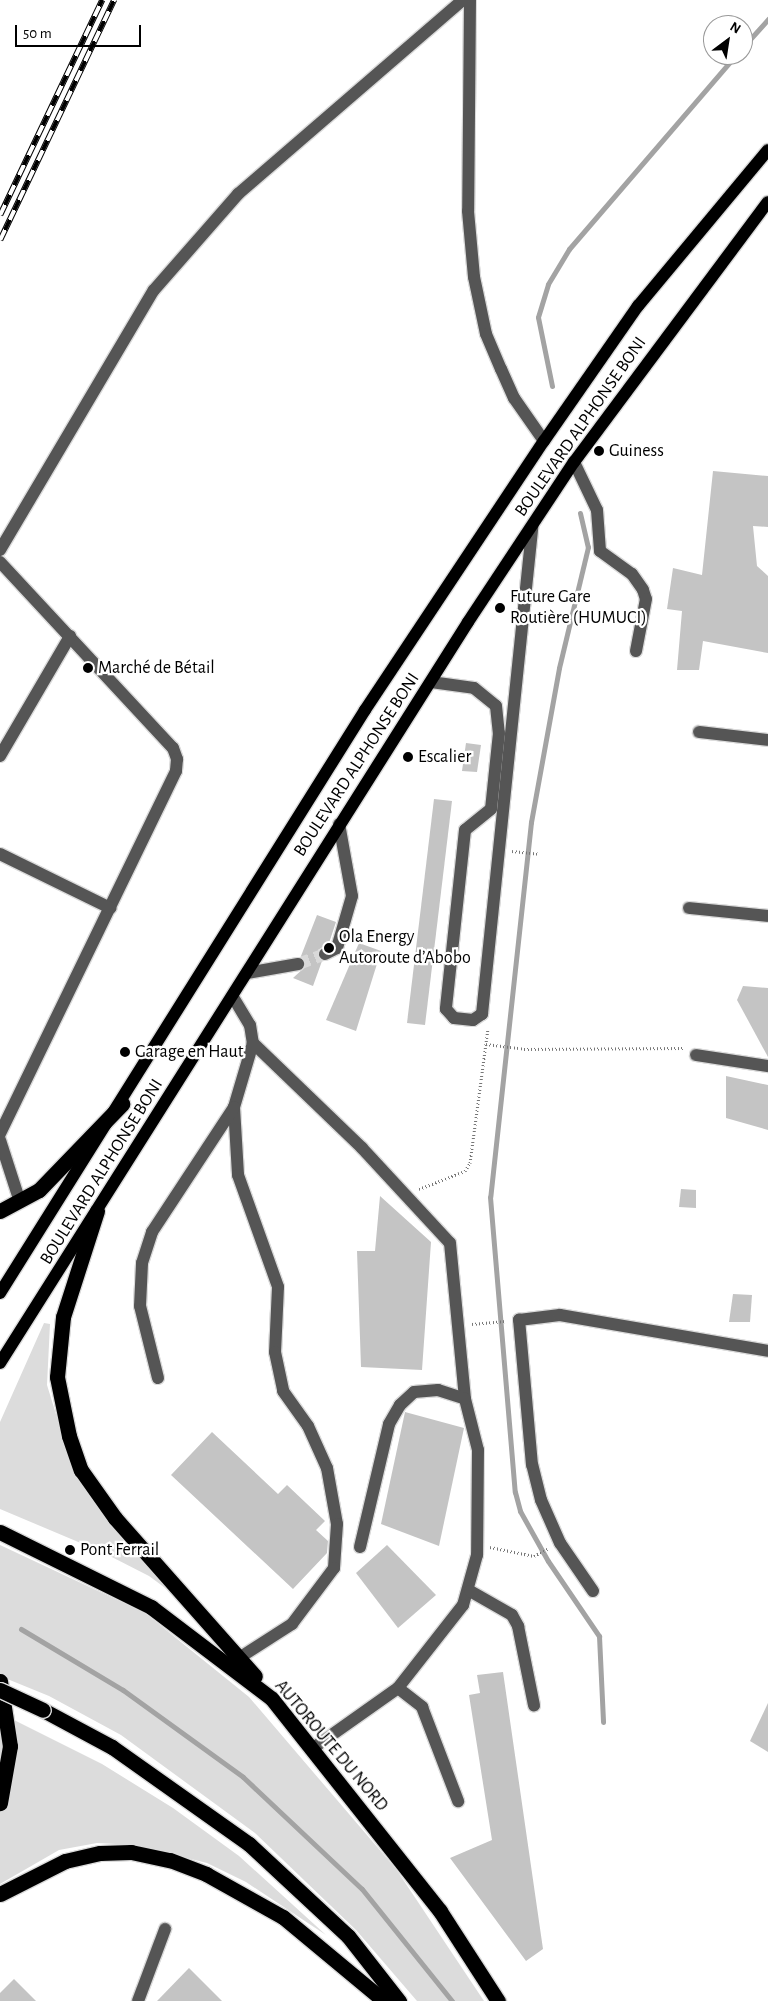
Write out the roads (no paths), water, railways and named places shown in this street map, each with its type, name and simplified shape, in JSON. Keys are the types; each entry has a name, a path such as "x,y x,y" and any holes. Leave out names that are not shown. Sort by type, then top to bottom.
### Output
{"highway":[{"path":"0,1211 20,1202 62,1169 122,1104"},
{"path":"97,1211 62,1326 57,1377 69,1436 81,1470 115,1518 239,1658 272,1699"},
{"name":"AUTOROUTE DU NORD","path":"0,1532 151,1606 272,1699 440,1911 498,2001"},
{"path":"0,1681 10,1746 0,1803"},
{"path":"0,1690 43,1710 112,1747 250,1844 348,1936 399,2001"},
{"path":"0,1894 56,1864 100,1853 131,1852 170,1860 206,1874 283,1917 384,2001"}],"main road":[{"name":"BOULEVARD ALPHONSE BONI","path":"0,1293 122,1104 365,710 544,440 638,306 768,150"},
{"name":"BOULEVARD ALPHONSE BONI","path":"0,1364 233,997 339,824 574,462 768,202"}],"street":[{"path":"0,550 154,290 238,194 462,0"},
{"path":"470,0 468,211 474,277 486,334 501,369 514,398 544,440"},
{"path":"574,462 597,510 600,551 632,574 643,590 646,599 636,650"},
{"path":"430,682 474,688 496,706 500,733 491,810 465,830 446,1009 454,1018 473,1020 482,1014 532,527"},
{"path":"0,562 173,748 177,759 176,771 0,1134"},
{"path":"0,756 70,636"},
{"path":"699,732 768,740"},
{"path":"325,954 337,948 352,896 339,824"},
{"path":"0,854 110,908"},
{"path":"689,908 768,916"},
{"path":"247,973 298,964"},
{"path":"158,1378 140,1306 142,1263 152,1232 234,1107 253,1043 250,1025 233,997"},
{"path":"253,1043 362,1148 450,1242 465,1399 478,1450 478,1544 470,1591 456,1617 398,1688 312,1749"},
{"path":"696,1055 768,1066"},
{"path":"234,1107 238,1175 278,1287 275,1352 283,1392 308,1426 327,1468 337,1524 334,1568 292,1624 239,1658"},
{"path":"0,1140 20,1202"},
{"path":"593,1591 560,1543 541,1500 532,1465 519,1320 560,1314 748,1349 768,1351"},
{"path":"360,1546 389,1424 400,1405 414,1392 438,1390 465,1399"},
{"path":"470,1591 512,1615 518,1626 534,1705"},
{"path":"398,1688 422,1707 458,1801"},
{"path":"138,2001 165,1929"}],"waterway":[{"path":"753,36 768,19"},
{"path":"552,386 538,317 548,284 569,249 727,65"},
{"path":"580,513 588,547 559,668 531,822 490,1197 515,1492 520,1511 548,1561 599,1636 603,1722"},
{"path":"21,1629 123,1690 243,1777 362,1889 452,2001"}],"tunnel":[{"path":"298,964 325,954"}],"railway":[{"path":"0,215 102,0"},
{"path":"0,240 114,0"}],"place":[{"name":"Guiness","path":"599,451"},
{"name":"Future Gare Routière (HUMUCI)","path":"500,608"},
{"name":"Marché de Bétail","path":"88,668"},
{"name":"Escalier","path":"408,757"},
{"name":"Ola Energy Autoroute d’Abobo","path":"329,948"},
{"name":"Garage en Haut","path":"125,1052"},
{"name":"Pont Ferrail","path":"70,1550"}]}
